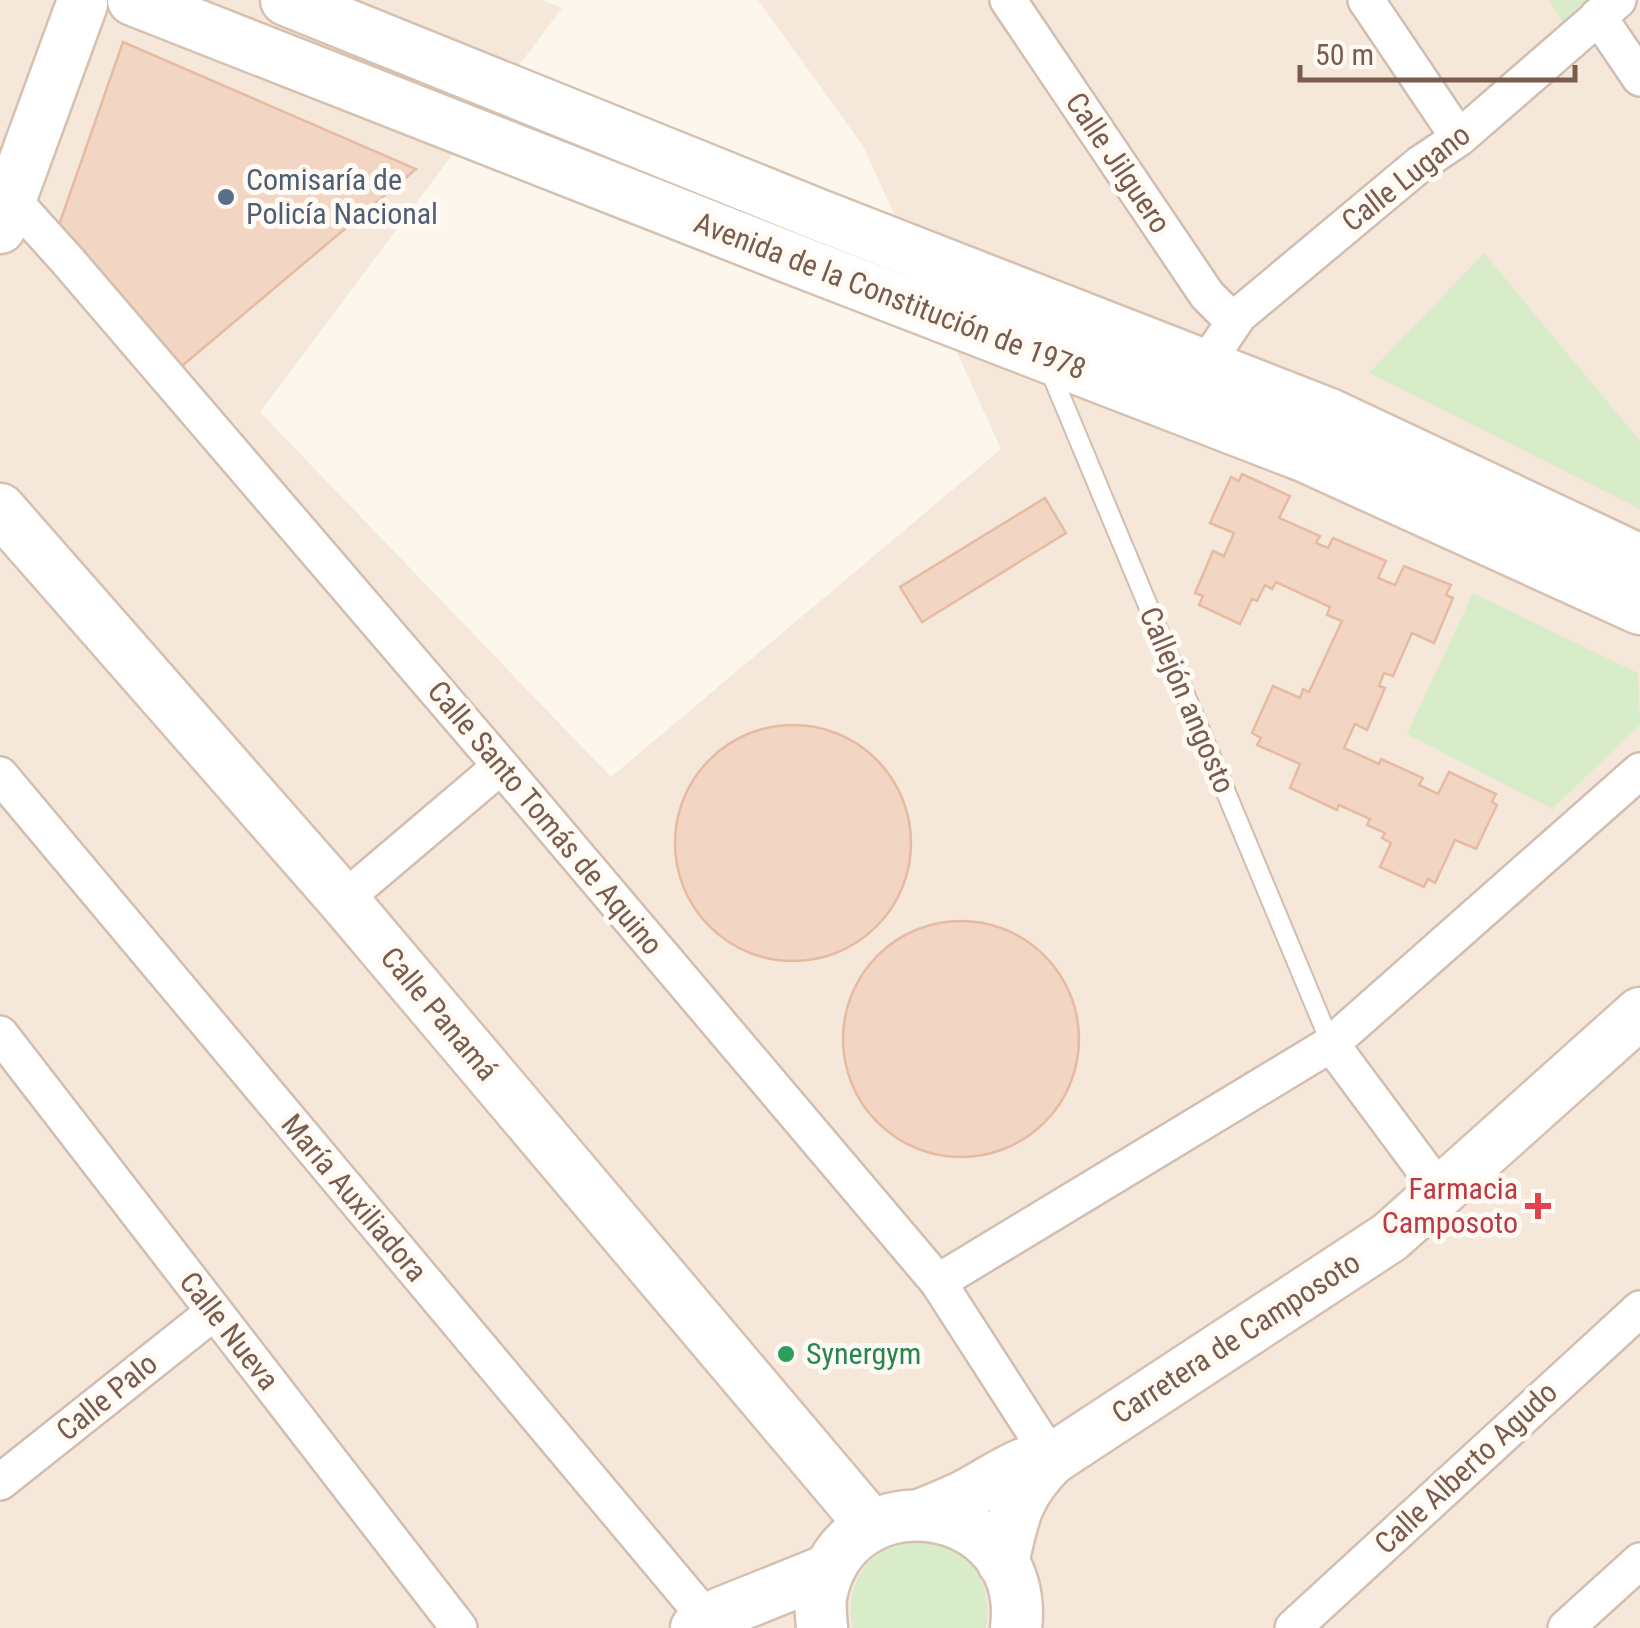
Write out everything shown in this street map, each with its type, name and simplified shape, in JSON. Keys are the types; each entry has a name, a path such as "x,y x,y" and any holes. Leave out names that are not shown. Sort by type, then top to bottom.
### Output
{"street":[{"name":"Avenida de la Constitución de 1978","path":"133,0 1306,456 1640,609"},
{"name":"Avenida de la Constitución de 1978","path":"286,0 819,216 1327,413 1640,560"},
{"name":"Calle Jilguero","path":"1008,0 1207,295 1234,322"},
{"path":"1366,0 1458,138"},
{"path":"4,216 91,1"},
{"name":"Calle Lugano","path":"1205,365 1234,322 1279,281 1420,164 1458,138 1608,8"},
{"path":"1608,8 1640,78"},
{"name":"Calle Santo Tomás de Aquino","path":"4,216 502,766 938,1282 1052,1459"},
{"name":"Calle Panamá","path":"0,509 343,900 871,1525"},
{"path":"343,900 502,766"},
{"path":"938,1282 1330,1044 1640,771"},
{"name":"María Auxiliadora","path":"0,775 702,1624"},
{"name":"Carretera de Camposoto","path":"1003,1563 1022,1494 1052,1459 1390,1237 1640,1013"},
{"name":"Calle Nueva","path":"0,1034 458,1628"},
{"path":"1330,1044 1441,1192"},
{"name":"Calle Alberto Agudo","path":"1293,1628 1640,1308"},
{"name":"Calle Palo","path":"0,1482 214,1312"},
{"name":"Carretera de Camposoto","path":"871,1525 896,1516 922,1514 1025,1463 1052,1459"},
{"path":"922,1514 948,1518 972,1529 996,1550 1012,1578 1018,1610 1016,1628"},
{"path":"822,1628 821,1599 830,1568 848,1544 871,1525"},
{"path":"1566,1628 1640,1561"},
{"path":"702,1624 830,1568"}],"lane":[{"name":"Callejón angosto","path":"1044,356 1330,1044"}],"shaded area":[{"path":"0,0 542,0 562,8 260,412 611,777 1001,449 863,146 758,0 1640,0 1640,1628 0,1628"}],"green space":[{"path":"1549,0 1585,0 1563,23"},
{"path":"1484,253 1640,441 1640,509 1369,373"},
{"path":"1473,593 1638,673 1640,725 1552,809 1407,734"},
{"path":"914,1541 936,1542 952,1548 972,1565 987,1601 986,1628 853,1628 853,1592 863,1570 879,1553"}],"building":[{"name":"Comisaría de Policía Nacional","path":"123,42 416,169 182,366 59,225"},
{"path":"1242,474 1290,496 1279,518 1320,536 1316,543 1328,548 1333,538 1386,561 1378,578 1395,585 1404,566 1451,585 1446,595 1453,598 1434,643 1412,633 1393,676 1384,673 1379,686 1385,688 1367,730 1355,724 1344,748 1423,778 1419,785 1438,794 1449,772 1496,794 1492,802 1497,805 1476,849 1455,840 1435,883 1428,879 1424,887 1380,867 1391,843 1382,838 1385,833 1367,825 1370,819 1339,805 1337,810 1290,788 1300,764 1257,745 1261,738 1252,733 1273,686 1300,698 1303,689 1309,692 1342,621 1327,615 1330,607 1276,582 1272,589 1265,585 1257,601 1252,599 1240,624 1199,605 1203,596 1195,593 1213,551 1224,556 1234,533 1210,523 1231,477 1239,481"},
{"path":"1045,498 1066,533 922,622 900,587"},
{"path":"793,725 838,734 876,760 902,798 911,843 902,888 876,926 838,952 793,961 748,952 710,926 684,888 675,843 684,798 710,760 748,734"},
{"path":"961,921 1006,930 1044,956 1070,994 1079,1039 1070,1084 1044,1122 1006,1148 961,1157 916,1148 878,1122 852,1084 843,1039 852,994 878,956 916,930"}],"place":[{"name":"Comisaría de Policía Nacional","path":"226,197"},
{"name":"Farmacia Camposoto","path":"1538,1206"},
{"name":"Synergym","path":"786,1354"}]}
